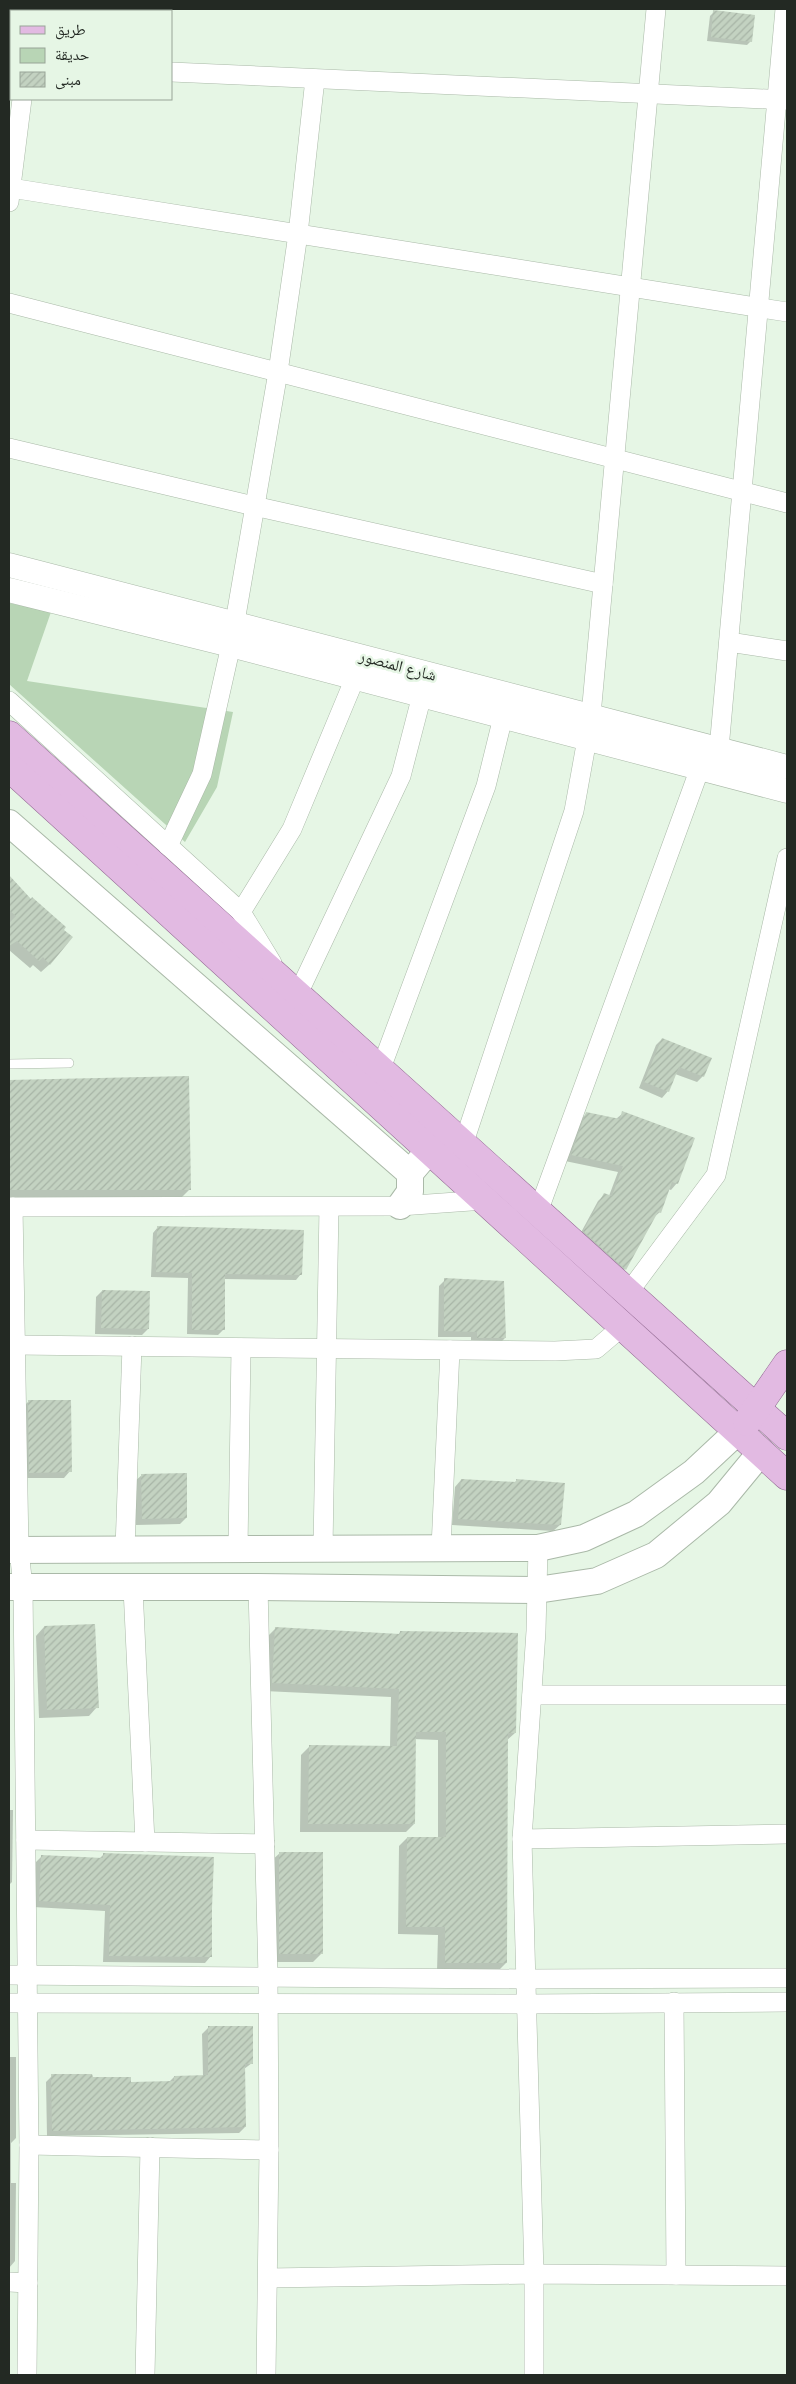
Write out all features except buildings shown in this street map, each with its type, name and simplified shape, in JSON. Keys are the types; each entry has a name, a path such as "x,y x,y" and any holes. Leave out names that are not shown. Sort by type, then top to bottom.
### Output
{"main road":[{"path":"9,735 430,1149 787,1476"},
{"path":"9,767 230,951 292,992 758,1408 785,1427 761,1452 719,1503 656,1555 597,1581 536,1590 258,1587 16,1588"},
{"path":"9,823 410,1173"},
{"path":"400,1206 410,1192 410,1173 430,1149"},
{"path":"14,1550 538,1548 584,1538 636,1514 694,1472 739,1430 758,1408 787,1364"}],"street":[{"path":"463,1144 574,811 587,739 591,715 656,9"},
{"path":"720,749 758,308 782,99 785,9"},
{"path":"172,72 648,95 782,99"},
{"path":"168,846 202,774 232,634 278,372 298,234 315,79"},
{"path":"22,100 10,195 298,234 787,312"},
{"path":"9,303 615,458 742,493 787,503"},
{"path":"9,448 254,506 603,584"},
{"name":"شارع المنصور","path":"9,564 232,634 355,678 787,791"},
{"name":"شارع المنصور","path":"9,590 232,634 591,715 787,767"},
{"path":"729,642 787,651"},
{"path":"241,912 292,829 355,678"},
{"path":"292,992 401,776 422,695"},
{"path":"9,701 241,912 292,992"},
{"path":"380,1071 486,786 503,716"},
{"path":"538,1212 700,768"},
{"path":"628,1293 716,1175 787,858"},
{"path":"27,2375 28,1975 26,1840 14,1550 15,1345 11,1207 400,1206 485,1200"},
{"path":"323,1548 329,1207"},
{"path":"15,1345 555,1351 596,1349 623,1326"},
{"path":"124,1549 132,1346"},
{"path":"238,1549 241,1348"},
{"path":"442,1548 450,1350"},
{"path":"534,2375 534,2274 528,2004 522,1839 532,1695 538,1548"},
{"path":"258,1587 268,1977 269,2150 266,2375"},
{"path":"134,1588 145,1842"},
{"path":"532,1695 787,1695"},
{"path":"522,1839 787,1834"},
{"path":"26,1840 265,1844"},
{"path":"9,1976 526,1979 787,1978"},
{"path":"674,2002 676,2275"},
{"path":"9,2003 528,2004 787,2002"},
{"path":"29,2145 269,2150"},
{"path":"145,2375 150,2147"},
{"path":"268,2278 534,2274 787,2276"},
{"path":"9,2282 28,2283"}],"lane":[{"path":"9,1064 69,1063"}],"green space":[{"path":"9,603 51,612 27,681 233,712 217,787 185,842 9,684"}]}
